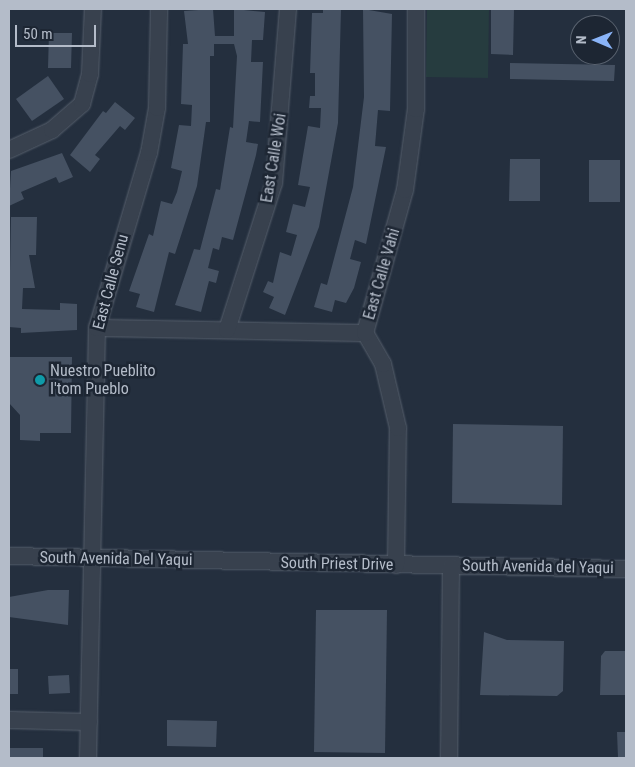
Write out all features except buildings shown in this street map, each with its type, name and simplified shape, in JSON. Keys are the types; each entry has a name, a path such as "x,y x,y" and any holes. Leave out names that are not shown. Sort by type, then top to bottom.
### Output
{"street":[{"path":"9,150 52,130 82,104 90,74 93,9"},
{"name":"East Calle Senu","path":"88,758 90,559 97,328 149,153 157,108 159,9"},
{"name":"East Calle Woi","path":"227,330 274,183 288,9"},
{"name":"East Calle Vahi","path":"396,565 398,428 383,364 365,332 405,190 416,109 416,9"},
{"path":"97,328 365,332"},
{"name":"South Avenida Del Yaqui","path":"9,556 224,562"},
{"name":"South Priest Drive","path":"224,562 451,566"},
{"path":"449,758 451,566"},
{"name":"South Avenida del Yaqui","path":"451,566 626,569"},
{"path":"9,720 88,722"}],"green space":[{"path":"427,9 489,9 488,78 426,77"}],"place":[{"name":"Nuestro Pueblito I'tom Pueblo","path":"40,380"}]}
